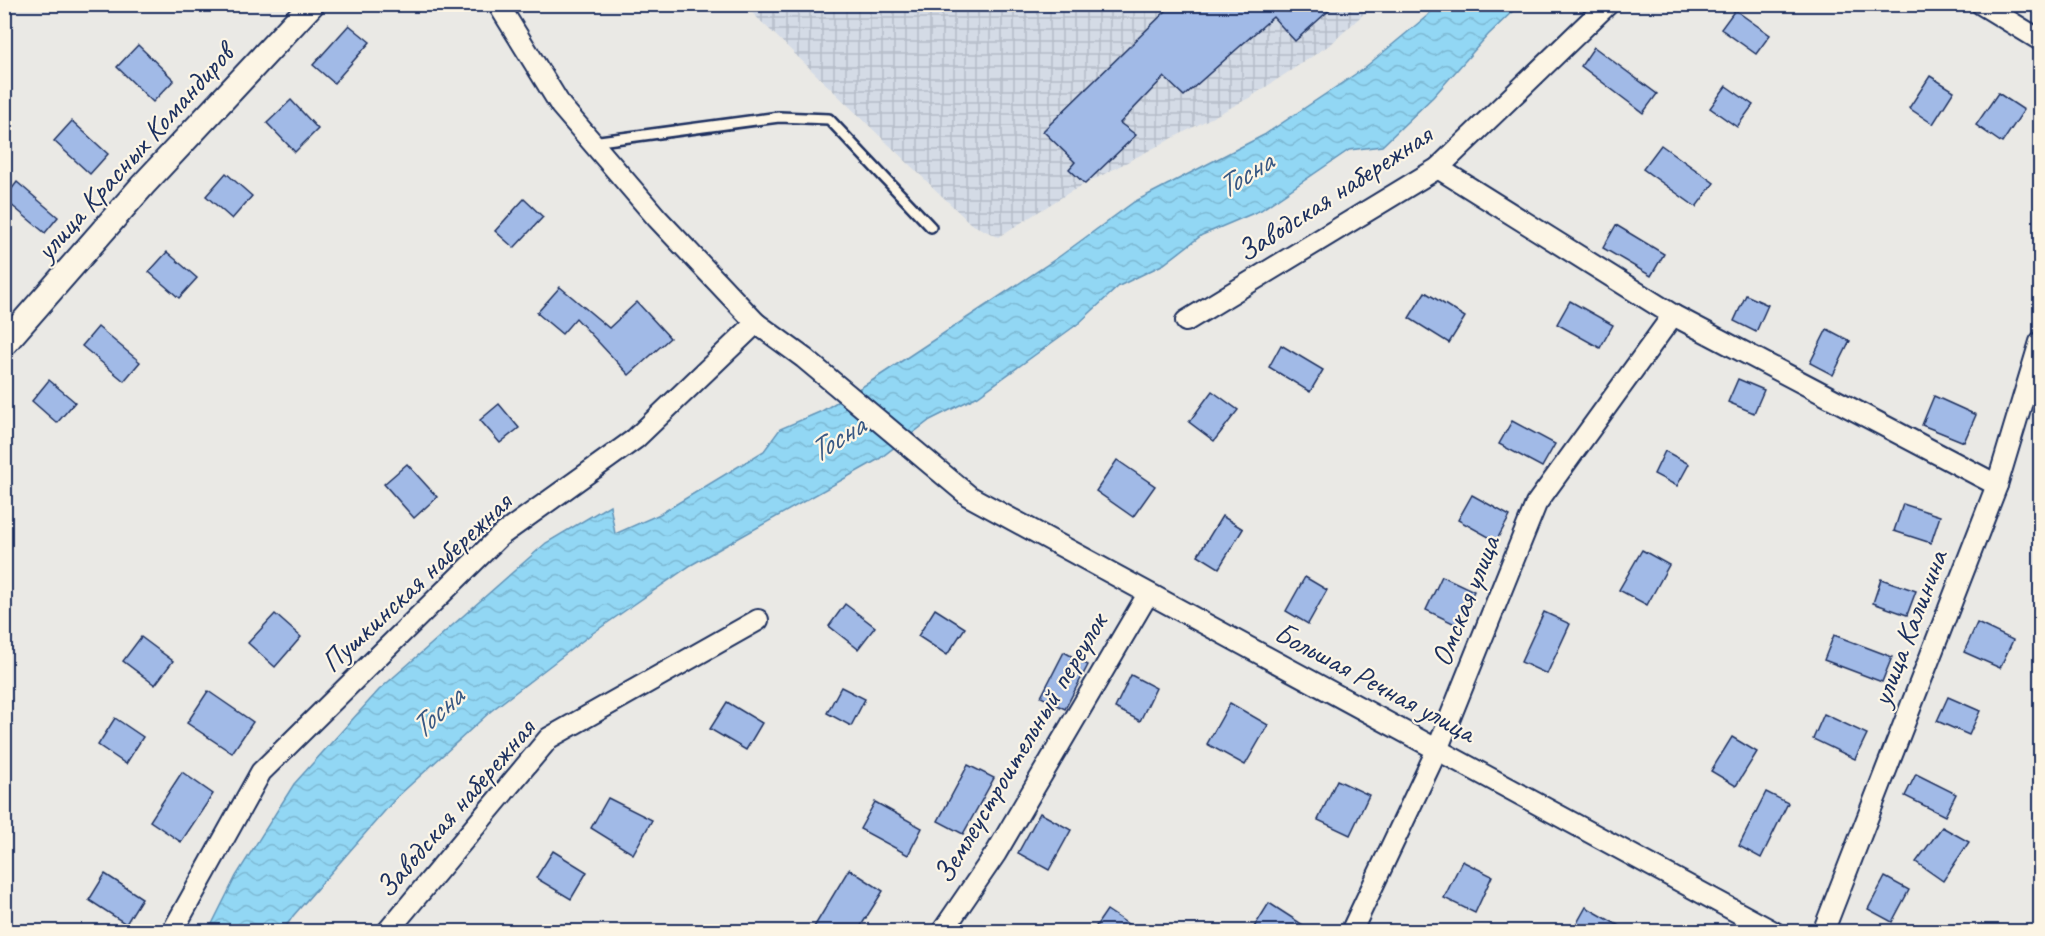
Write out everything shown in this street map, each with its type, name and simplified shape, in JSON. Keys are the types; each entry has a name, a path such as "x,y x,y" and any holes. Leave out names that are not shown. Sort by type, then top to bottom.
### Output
{"street":[{"name":"улица Красных Командиров","path":"4,344 143,185 312,4"},
{"name":"Большая Речная улица","path":"498,4 561,106 657,218 756,323 804,358 969,496 1774,932"},
{"name":"Заводская набережная","path":"1186,321 1438,168 1608,4"},
{"path":"1981,4 2040,40"},
{"path":"1438,168 1673,315 1997,485"},
{"name":"Омская улица","path":"1352,932 1437,750 1536,504 1673,315"},
{"name":"Пушкинская набережная","path":"172,932 261,772 500,536 636,439 756,323"},
{"name":"улица Калинина","path":"1823,932 1997,485 2040,342"},
{"name":"Землеустроительный переулок","path":"942,932 996,854 1148,594"},
{"name":"Заводская набережная","path":"387,932 549,738 758,620"}],"lane":[{"path":"592,142 779,117 829,119 931,227"}],"shaded area":[{"path":"744,5 1373,5 1331,44 1249,98 1070,192 998,237 971,224"}],"water":[{"name":"Тосна","path":"1437,5 1519,5 1488,35 1433,97 1382,146 1349,150 1261,210 1202,235 1164,264 1119,286 1079,323 978,396 930,420 879,459 691,565 590,635 491,711 397,797 293,916 283,931 208,932 236,876 294,784 379,690 546,543 610,505 615,534 660,514 764,451 780,429 822,411 870,382 1056,259 1134,202 1264,135 1363,69"}],"building":[{"path":"1173,4 1336,4 1295,41 1273,17 1184,96 1164,77 1120,123 1136,135 1085,184 1069,169 1075,162 1043,131"},
{"path":"1735,10 1770,35 1756,54 1721,29"},
{"path":"349,25 370,42 334,83 313,65"},
{"path":"138,45 174,80 153,102 117,67"},
{"path":"1594,47 1657,94 1643,113 1581,66"},
{"path":"1930,76 1954,91 1933,124 1909,108"},
{"path":"1726,86 1753,105 1737,127 1710,108"},
{"path":"1998,93 2024,110 2002,143 1976,125"},
{"path":"291,100 318,129 295,152 267,123"},
{"path":"72,121 108,154 90,174 54,141"},
{"path":"1661,145 1714,183 1696,207 1643,169"},
{"path":"226,173 252,196 232,219 206,196"},
{"path":"17,182 58,217 45,233 4,199"},
{"path":"524,199 543,217 514,248 495,231"},
{"path":"1616,225 1664,254 1651,276 1603,248"},
{"path":"167,252 197,278 179,298 149,272"},
{"path":"560,287 609,328 637,302 670,338 629,375 576,318 562,334 537,313"},
{"path":"1425,292 1465,317 1449,343 1409,318"},
{"path":"1746,295 1768,305 1756,332 1734,321"},
{"path":"1570,301 1613,325 1600,348 1557,324"},
{"path":"98,327 140,362 124,381 82,346"},
{"path":"1827,329 1850,341 1833,375 1810,363"},
{"path":"1281,345 1323,370 1310,392 1269,367"},
{"path":"1738,379 1764,390 1754,413 1728,402"},
{"path":"49,380 75,402 57,423 32,401"},
{"path":"1212,391 1238,410 1214,441 1189,422"},
{"path":"1934,396 1976,415 1964,442 1922,425"},
{"path":"499,404 519,428 500,443 480,420"},
{"path":"1512,421 1555,444 1542,467 1499,444"},
{"path":"1665,451 1689,464 1677,486 1654,474"},
{"path":"1117,460 1155,486 1133,517 1096,491"},
{"path":"407,464 437,497 414,518 384,484"},
{"path":"1472,495 1510,516 1496,541 1458,520"},
{"path":"1903,504 1940,516 1931,543 1894,531"},
{"path":"1222,516 1243,529 1219,568 1198,555"},
{"path":"1642,550 1669,565 1647,605 1619,590"},
{"path":"1442,576 1474,591 1457,625 1426,610"},
{"path":"1305,577 1327,590 1308,624 1286,611"},
{"path":"1881,579 1916,591 1907,615 1873,603"},
{"path":"845,604 875,627 858,649 829,626"},
{"path":"935,609 965,628 947,655 918,636"},
{"path":"1544,612 1570,624 1547,674 1521,662"},
{"path":"275,614 301,637 275,667 248,643"},
{"path":"1977,623 2013,640 2000,668 1964,652"},
{"path":"1834,635 1892,657 1882,682 1824,660"},
{"path":"141,637 173,661 155,685 123,661"},
{"path":"1064,652 1088,665 1065,709 1041,697"},
{"path":"1131,675 1156,688 1140,721 1115,708"},
{"path":"841,687 865,699 851,726 827,713"},
{"path":"208,691 253,722 232,753 187,723"},
{"path":"1948,697 1980,711 1969,735 1937,721"},
{"path":"727,702 762,723 746,750 710,729"},
{"path":"1230,703 1268,725 1245,765 1207,744"},
{"path":"1824,714 1867,734 1855,759 1813,739"},
{"path":"115,718 143,737 126,764 98,745"},
{"path":"1732,737 1757,752 1736,786 1711,771"},
{"path":"968,765 994,778 963,834 938,821"},
{"path":"182,772 213,794 181,842 150,821"},
{"path":"1916,774 1956,794 1945,816 1905,796"},
{"path":"1337,780 1369,795 1350,835 1318,820"},
{"path":"1766,792 1788,803 1761,858 1739,846"},
{"path":"608,798 652,820 633,854 591,828"},
{"path":"875,802 922,828 908,855 860,829"},
{"path":"1040,813 1071,830 1049,870 1018,853"},
{"path":"1942,827 1969,842 1943,881 1916,862"},
{"path":"553,851 587,872 571,899 536,878"},
{"path":"1462,861 1492,876 1475,913 1444,898"},
{"path":"849,869 883,891 857,932 811,932"},
{"path":"105,874 142,898 126,924 89,900"},
{"path":"1885,877 1909,890 1892,922 1868,909"},
{"path":"1269,903 1314,932 1251,932"},
{"path":"1586,907 1630,932 1572,932"},
{"path":"1107,910 1140,932 1092,932"}]}
